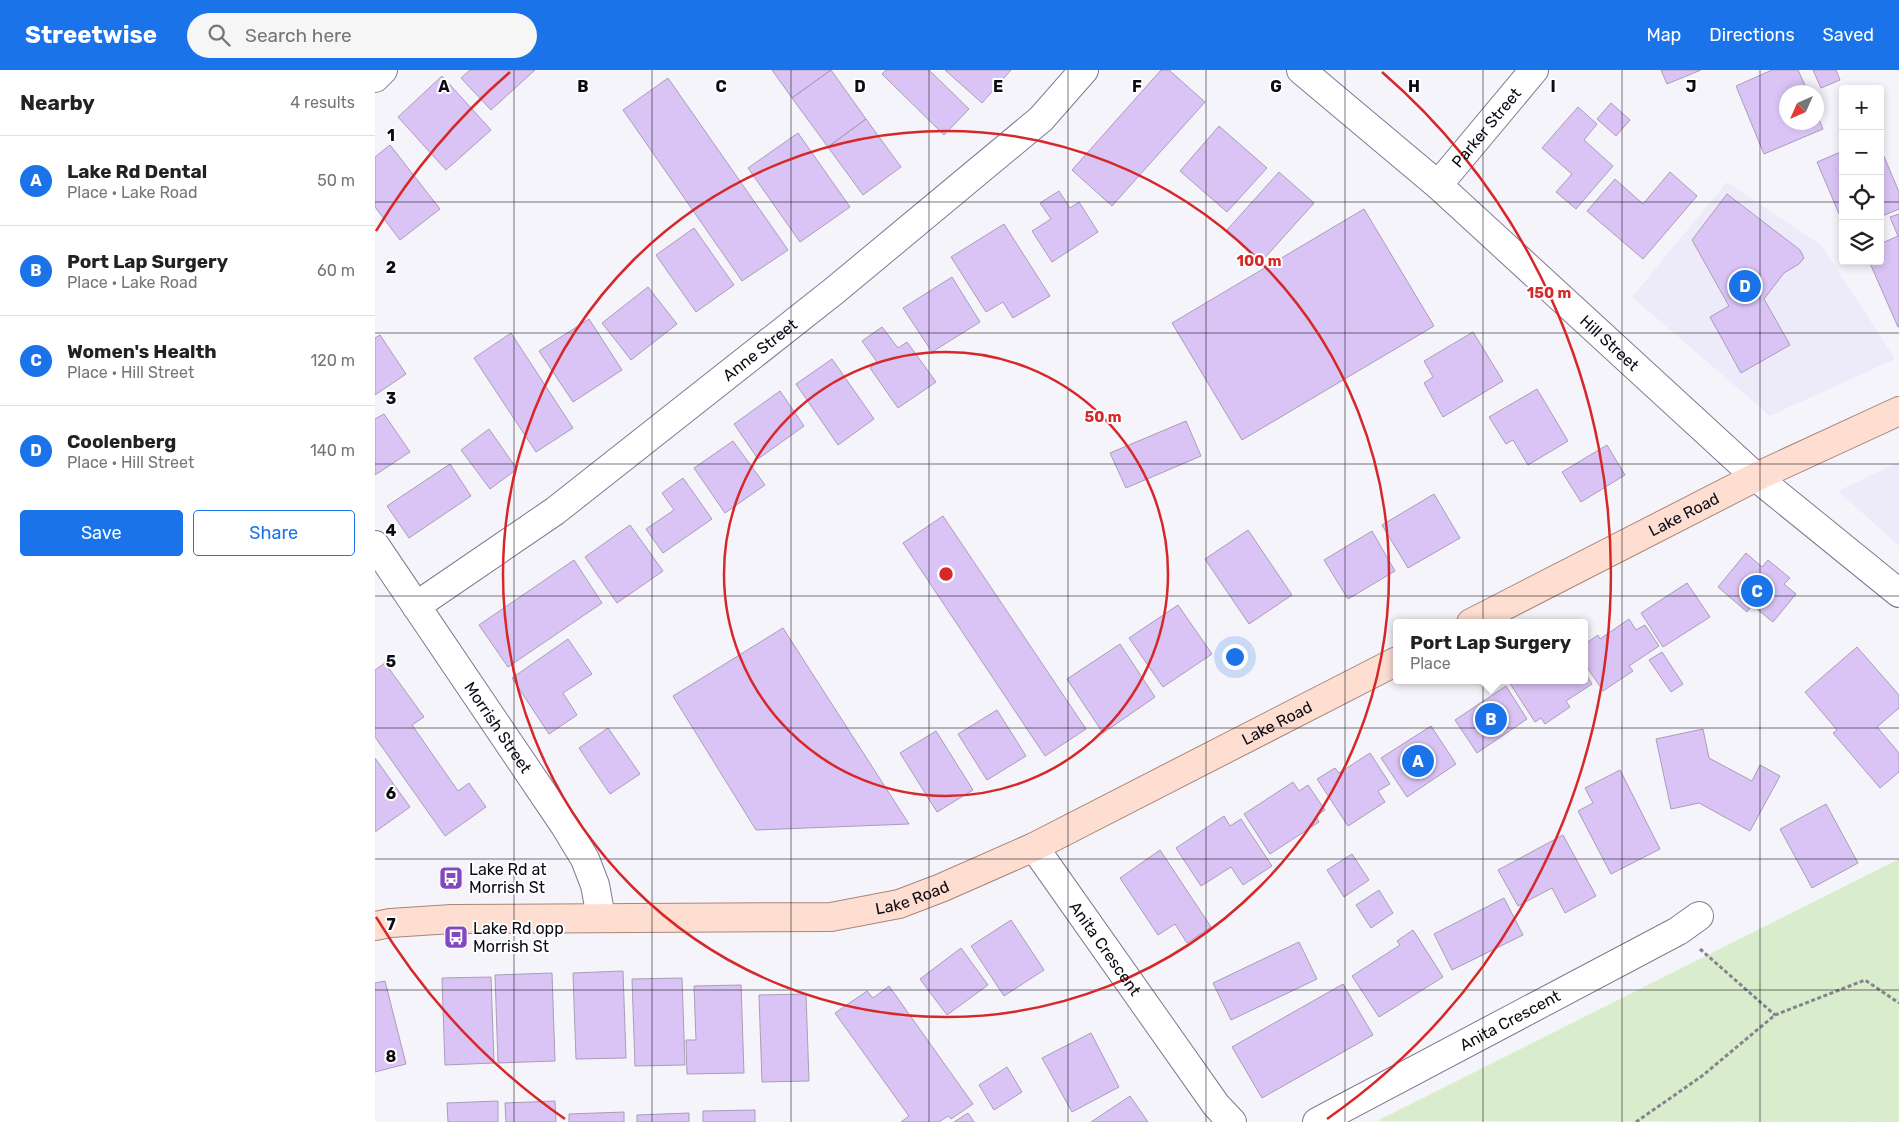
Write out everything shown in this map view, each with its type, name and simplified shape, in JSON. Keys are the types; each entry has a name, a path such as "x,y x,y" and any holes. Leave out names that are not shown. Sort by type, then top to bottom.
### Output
{"main road":[{"name":"Lake Road","path":"1479,619 1756,476 1899,411"},
{"name":"Lake Road","path":"375,926 390,923 452,919 831,917 899,904 941,888 1034,847 1393,662"}],"street":[{"path":"375,78 383,70"},
{"name":"Anne Street","path":"416,606 555,511 834,291 1041,119 1084,70"},
{"name":"Hill Street","path":"1301,70 1439,185 1756,476 1899,592"},
{"name":"Parker Street","path":"1439,185 1534,70"},
{"name":"Morrish Street","path":"375,545 565,826 585,859 595,885 601,917"},
{"name":"Anita Crescent","path":"1034,847 1216,1105 1232,1122"},
{"name":"Anita Crescent","path":"1317,1122 1669,935 1699,916"}],"path":[{"path":"1707,955 1775,1015"},
{"path":"1636,1122 1702,1076 1775,1015 1865,980 1899,1003"}],"shaded area":[{"path":"1727,182 1822,246 1895,359 1770,416 1632,297"},
{"path":"1899,462 1899,546 1838,491"}],"green space":[{"path":"1899,859 1899,1122 1377,1121"}],"building":[{"path":"470,70 535,70 491,110 461,78"},
{"path":"772,70 831,70 792,98"},
{"path":"831,70 866,119 828,147 792,98"},
{"path":"886,70 929,70 969,109 944,135 882,74"},
{"path":"945,70 1011,70 982,103"},
{"path":"1161,70 1169,70 1205,102 1112,206 1072,170"},
{"path":"1661,70 1701,70 1667,84"},
{"path":"1772,70 1798,70 1805,85 1779,85 1779,130 1821,130 1764,154 1736,86"},
{"path":"1813,70 1836,70 1840,80 1824,87 1824,85 1820,85"},
{"path":"442,76 491,130 446,170 398,117"},
{"path":"668,78 788,250 742,281 623,110"},
{"path":"1611,103 1630,120 1616,136 1597,119"},
{"path":"1578,107 1597,124 1584,140 1613,166 1576,209 1556,192 1572,174 1542,148"},
{"path":"866,119 901,167 863,195 828,147"},
{"path":"1219,126 1267,168 1227,212 1180,171"},
{"path":"798,133 850,207 800,242 748,168"},
{"path":"390,145 440,209 400,240 375,207 375,157"},
{"path":"1839,153 1839,214 1817,162"},
{"path":"1884,156 1899,192 1899,209 1884,215"},
{"path":"1279,172 1314,203 1262,261 1227,230"},
{"path":"1670,172 1697,196 1643,259 1587,211 1615,179 1643,204"},
{"path":"1059,191 1070,208 1079,202 1098,232 1052,262 1032,231 1051,219 1040,203"},
{"path":"1727,194 1800,250 1804,258 1799,264 1784,273 1764,299 1790,345 1741,373 1710,317 1729,306 1692,240"},
{"path":"1364,209 1434,326 1242,440 1172,323"},
{"path":"1899,214 1899,327 1871,265 1884,265 1884,242 1898,236 1890,217"},
{"path":"1004,224 1050,296 1013,318 1003,302 986,312 951,257"},
{"path":"694,228 734,285 696,312 656,255"},
{"path":"952,277 980,322 932,352 903,308"},
{"path":"648,287 677,324 631,360 602,323"},
{"path":"589,319 622,370 573,402 539,351"},
{"path":"882,327 898,348 907,342 936,382 898,408 870,368 877,362 862,341"},
{"path":"1473,332 1503,381 1443,417 1424,383 1433,377 1424,361"},
{"path":"511,333 573,428 536,452 474,358"},
{"path":"380,335 406,374 375,395 375,338"},
{"path":"832,359 874,419 838,445 796,384"},
{"path":"1537,389 1568,441 1528,465 1513,440 1506,444 1489,417"},
{"path":"780,391 804,426 758,459 734,424"},
{"path":"384,414 410,452 375,475 375,419"},
{"path":"1186,421 1201,456 1126,488 1110,453"},
{"path":"489,429 517,469 490,489 461,450"},
{"path":"733,441 765,485 725,513 694,468"},
{"path":"1607,445 1625,475 1581,502 1562,472"},
{"path":"450,464 471,496 409,538 387,506"},
{"path":"683,478 712,519 663,553 646,529 674,510 662,493"},
{"path":"1434,494 1460,538 1408,568 1382,525"},
{"path":"943,516 1086,729 1045,756 903,543"},
{"path":"630,525 663,571 617,603 585,557"},
{"path":"1248,530 1292,595 1249,624 1205,559"},
{"path":"1372,531 1395,571 1348,599 1324,560"},
{"path":"1746,553 1762,567 1768,560 1790,578 1784,584 1796,594 1773,622 1752,605 1747,612 1718,587"},
{"path":"574,560 602,603 508,667 479,625"},
{"path":"1687,583 1710,617 1663,647 1641,613"},
{"path":"1178,605 1212,654 1163,687 1129,638"},
{"path":"1629,619 1636,630 1645,625 1659,646 1629,666 1633,671 1603,691 1588,668 1588,642 1598,635 1600,639"},
{"path":"783,628 909,824 756,830 673,696"},
{"path":"568,639 592,674 563,693 577,715 549,734 512,678"},
{"path":"1120,644 1155,697 1103,733 1067,679"},
{"path":"1857,647 1899,695 1899,708 1877,727 1899,753 1899,772 1880,788 1833,733 1837,730 1805,692"},
{"path":"1662,652 1683,684 1671,692 1649,660"},
{"path":"385,663 424,717 412,725 458,791 469,783 486,807 445,836 375,737 375,670"},
{"path":"1588,678 1592,684 1566,701 1570,707 1545,724 1541,718 1535,722 1510,684 1588,684"},
{"path":"1506,686 1527,719 1477,753 1455,720"},
{"path":"997,710 1026,756 987,780 958,734"},
{"path":"1431,726 1456,764 1407,797 1381,758"},
{"path":"608,728 640,774 610,794 579,748"},
{"path":"1703,729 1709,758 1752,781 1760,765 1780,776 1750,831 1699,803 1671,809 1656,739"},
{"path":"936,731 973,790 937,812 900,753"},
{"path":"1370,753 1390,784 1378,791 1385,802 1348,826 1317,779 1335,768 1339,773"},
{"path":"375,758 410,807 375,832"},
{"path":"1620,770 1660,849 1611,874 1578,811 1593,803 1585,788"},
{"path":"1293,782 1299,791 1308,785 1325,810 1316,816 1319,822 1270,854 1244,814"},
{"path":"1826,804 1858,863 1812,888 1780,829"},
{"path":"1224,816 1230,826 1241,819 1272,866 1243,885 1231,867 1201,886 1176,848"},
{"path":"1563,835 1596,896 1565,913 1552,888 1518,906 1498,870"},
{"path":"1160,850 1211,927 1187,943 1175,924 1158,935 1120,878"},
{"path":"1352,854 1369,880 1344,897 1327,870"},
{"path":"1379,890 1393,913 1371,928 1356,905"},
{"path":"1504,898 1523,935 1452,970 1434,934"},
{"path":"1011,920 1044,970 1004,996 971,946"},
{"path":"1413,930 1443,977 1379,1017 1352,976 1400,945 1397,941"},
{"path":"1299,942 1317,979 1231,1020 1213,983"},
{"path":"961,948 988,985 947,1015 920,979"},
{"path":"623,971 626,1058 576,1059 573,973"},
{"path":"552,973 555,1061 498,1063 495,975"},
{"path":"491,977 494,1063 445,1065 442,978"},
{"path":"682,978 685,1065 635,1066 632,979"},
{"path":"385,981 406,1064 375,1072 375,983"},
{"path":"1343,984 1373,1035 1262,1098 1232,1047"},
{"path":"741,985 744,1073 687,1074 686,1040 696,1040 694,986"},
{"path":"889,986 973,1104 951,1119 948,1116 939,1122 901,1122 909,1116 835,1013 867,991 873,998"},
{"path":"806,994 809,1081 762,1082 759,995"},
{"path":"1091,1033 1119,1087 1072,1112 1042,1058"},
{"path":"1007,1067 1022,1092 994,1110 979,1085"},
{"path":"1130,1096 1148,1122 1091,1122"},
{"path":"498,1101 498,1122 448,1122 447,1103"},
{"path":"555,1101 556,1122 506,1122 505,1103"},
{"path":"755,1110 755,1122 703,1122 703,1111"},
{"path":"624,1112 624,1122 569,1122 569,1114"},
{"path":"689,1113 689,1122 637,1122 637,1115"},
{"path":"968,1113 974,1122 954,1122"}],"place":[{"name":"Coolenberg","path":"1745,286"},
{"name":"Women's Health","path":"1757,591"},
{"name":"Port Lap Surgery","path":"1491,719"},
{"name":"Lake Rd Dental","path":"1418,761"},
{"name":"Lake Rd at Morrish St","path":"451,878"},
{"name":"Lake Rd opp Morrish St","path":"456,937"}]}
